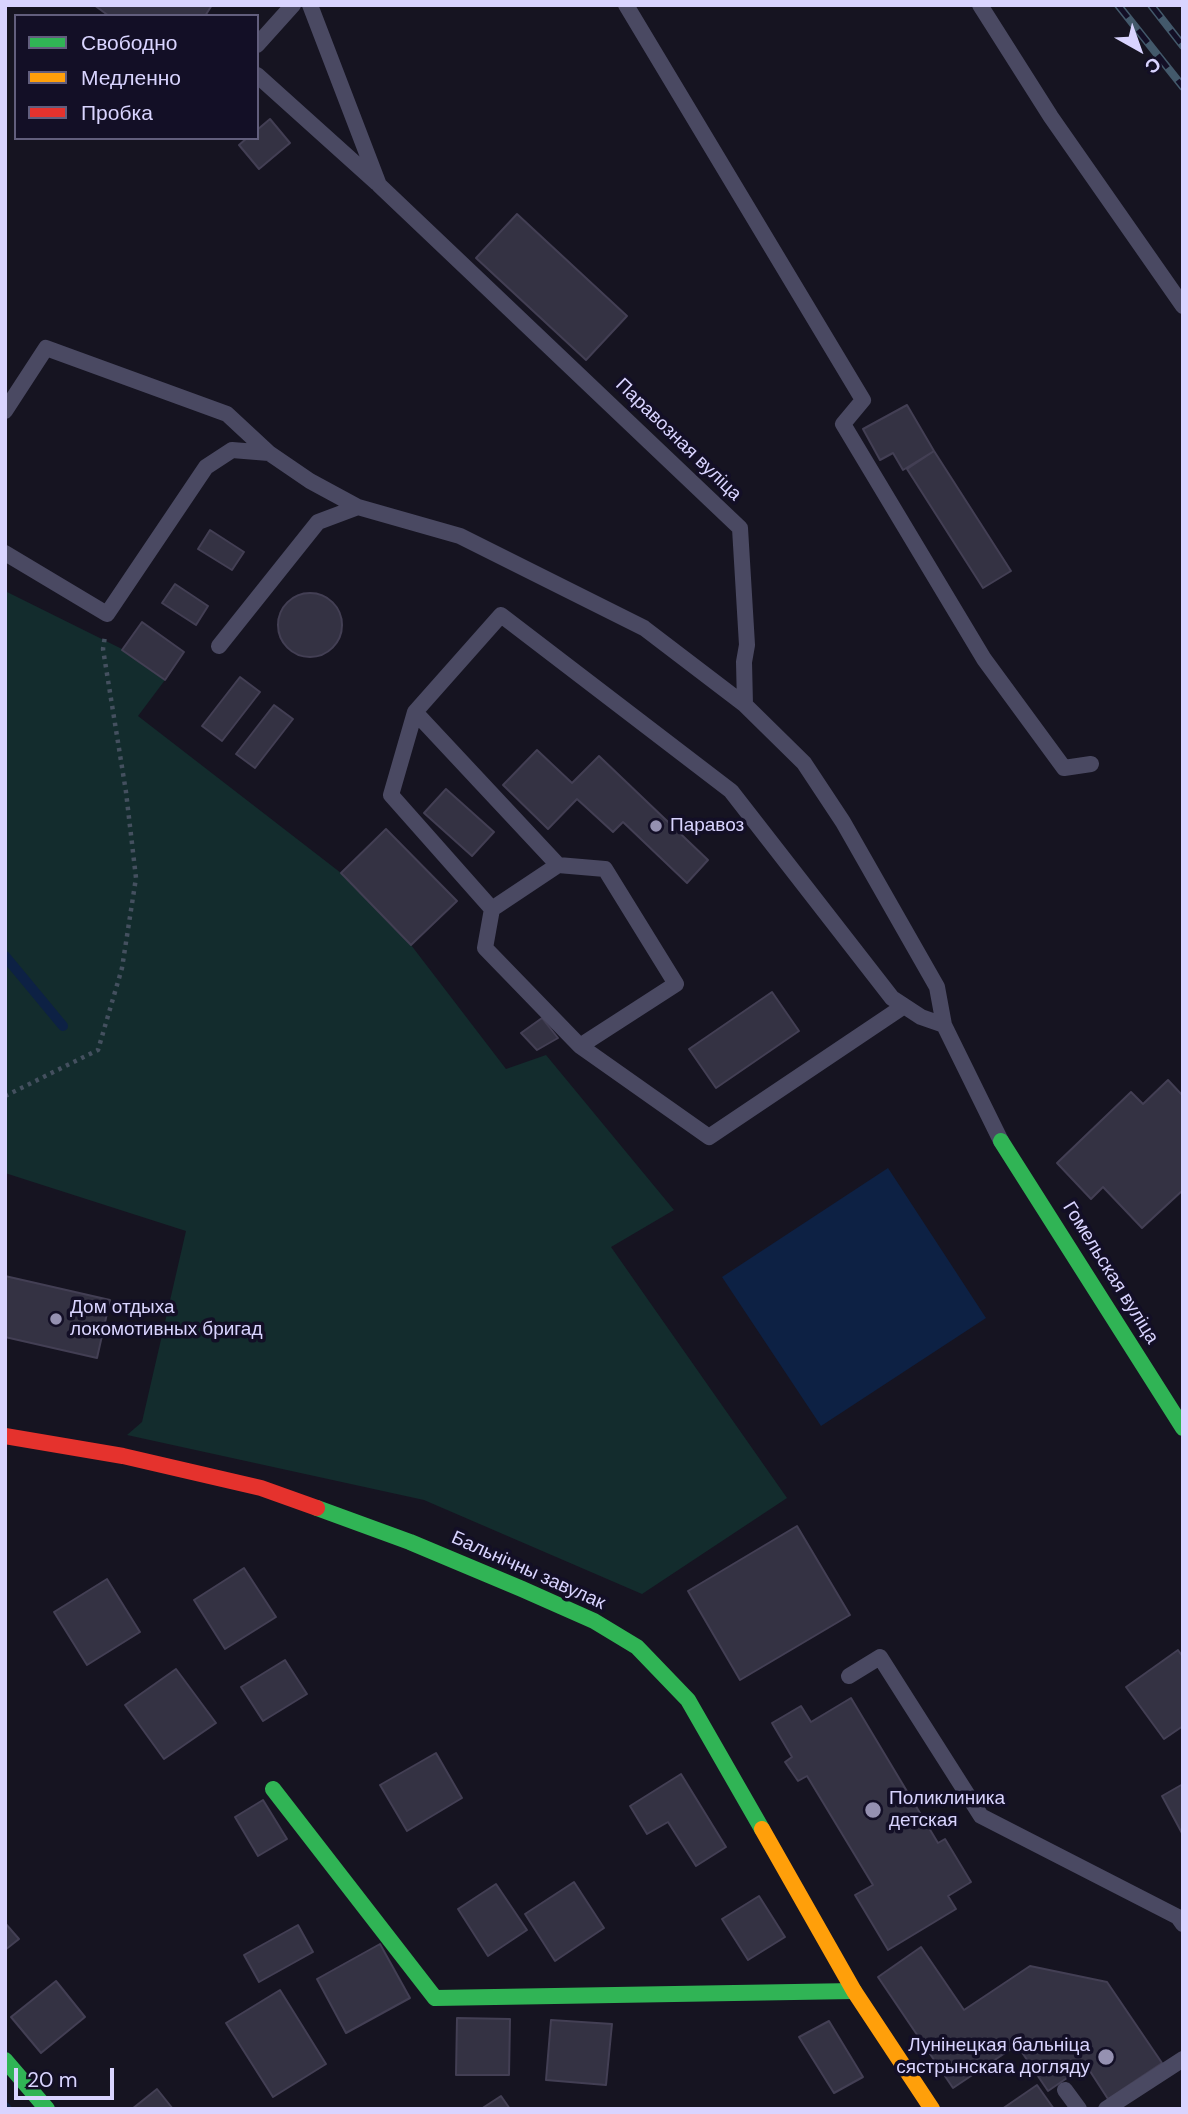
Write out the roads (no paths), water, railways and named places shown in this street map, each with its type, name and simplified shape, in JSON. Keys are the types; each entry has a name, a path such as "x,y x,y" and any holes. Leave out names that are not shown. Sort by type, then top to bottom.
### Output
{"street":[{"name":"Гомельская вуліца","path":"1002,1141 1183,1428"},
{"name":"Бальнічны завулак","path":"5,1436 123,1456 261,1488 410,1542 522,1589 594,1621 637,1647 688,1700 854,1991 932,2109"},
{"path":"273,1789 435,1998 854,1991"},
{"path":"5,2060 47,2109"}],"lane":[{"path":"259,43 293,5"},
{"name":"Паравозная вуліца","path":"310,5 379,185 740,528 747,645 744,662 745,705"},
{"path":"626,5 863,400 843,424 977,648 1064,768 1091,764"},
{"path":"980,5 1051,117 1183,306"},
{"path":"259,77 379,185"},
{"path":"5,411 46,348 227,414 270,453 310,481 358,507 460,536 644,628 745,705 804,763 843,822 937,987 944,1026 1002,1141"},
{"path":"5,554 107,614 205,467 232,450 270,453"},
{"path":"219,646 318,522 358,507"},
{"path":"492,909 391,795 415,712 501,615 731,791 892,998 921,1017 944,1026"},
{"path":"415,712 558,865"},
{"path":"580,1046 676,985 605,869 558,865 492,909 485,948 580,1046 709,1137 904,1006"},
{"path":"849,1676 880,1657 981,1816 1178,1917 1183,1924"},
{"path":"1107,2109 1183,2059"},
{"path":"1065,2090 1079,2109"}],"water":[{"path":"888,1168 986,1318 821,1426 722,1277"}],"waterway":[{"path":"5,956 63,1026"}],"railway":[{"path":"1118,5 1183,87"},
{"path":"1151,5 1183,46"}],"place":[{"name":"Паравоз","path":"656,826"},
{"name":"Дом отдыха локомотивных бригад","path":"56,1319"},
{"name":"Поликлиника детская","path":"873,1810"},
{"name":"Лунінецкая бальніца сястрынскага догляду","path":"1106,2057"}]}
